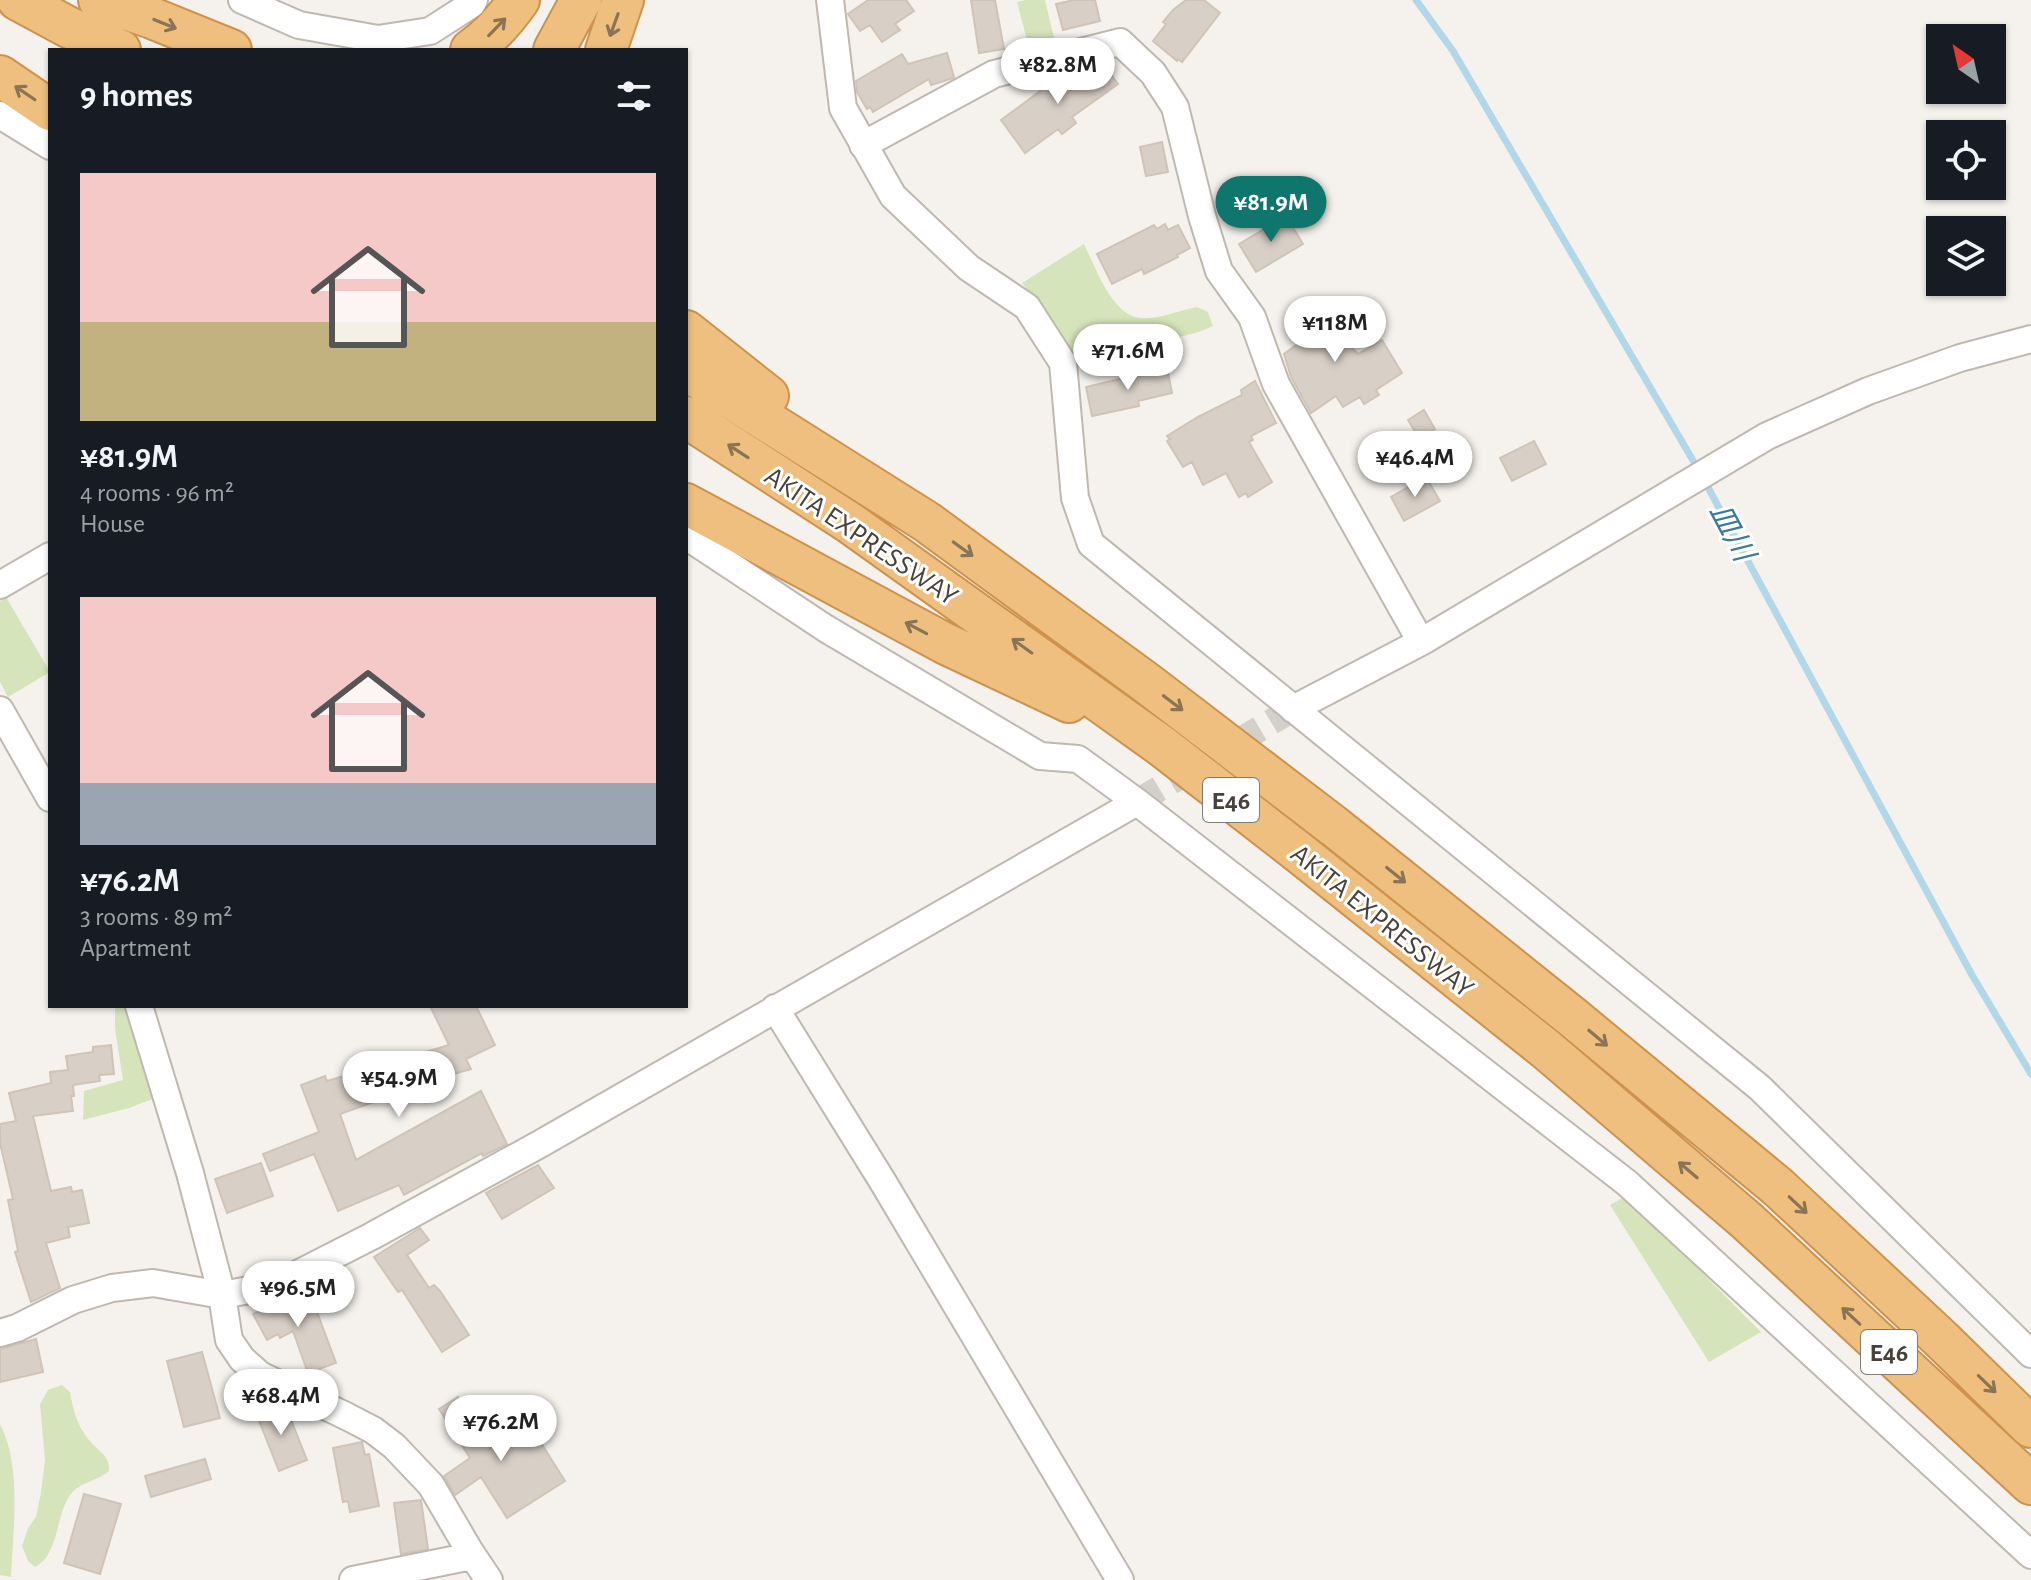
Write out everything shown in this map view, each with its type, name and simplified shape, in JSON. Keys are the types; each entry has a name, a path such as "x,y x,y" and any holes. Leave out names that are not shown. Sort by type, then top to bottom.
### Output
{"highway":[{"path":"18,0 115,48"},
{"path":"99,0 226,48"},
{"path":"474,48 507,18 519,0"},
{"path":"531,48 552,0"},
{"path":"555,48 581,0"},
{"path":"607,48 623,0"},
{"path":"68,27 97,48"},
{"path":"0,76 48,109"},
{"path":"688,333 927,522"},
{"name":"AKITA EXPRESSWAY","path":"688,371 927,522 1148,684 1335,827 1778,1187 2031,1427"},
{"name":"AKITA EXPRESSWAY","path":"688,418 850,523 1163,747 1301,854 1571,1070 1747,1221 2031,1484"},
{"path":"688,505 944,643 1163,747"}],"street":[{"path":"242,0 299,25 378,39 430,31 474,0"},
{"path":"830,0 843,108 893,196 969,268 1027,307 1063,363 1075,498 1091,544 1760,1088 2031,1354"},
{"path":"863,145 994,74 1120,42 1153,73 1175,107 1219,271 1252,317 1276,384 1421,642"},
{"path":"0,115 48,145"},
{"path":"1293,709 1421,642 1767,436 1868,391 1960,358 2031,339"},
{"path":"688,537 825,628 1040,756 1078,759 1137,802 1627,1183 2031,1555"},
{"path":"0,585 48,557"},
{"path":"0,710 48,794"},
{"path":"0,1333 17,1328 73,1300 112,1288 153,1283 222,1295 276,1285 540,1144 1137,802"},
{"path":"140,1008 190,1173 222,1295 229,1340 242,1359 260,1375 373,1430 394,1446 431,1485 489,1580"},
{"path":"775,1008 883,1182 1120,1580"},
{"path":"353,1580 472,1556"}],"green space":[{"path":"1045,0 1054,38 1028,44 1017,2"},
{"path":"1084,244 1113,299 1130,315 1153,318 1197,307 1208,312 1213,326 1078,363 1057,328 1022,283"},
{"path":"6,597 48,669 48,673 8,697 0,682 0,601"},
{"path":"115,1008 133,1008 158,1097 83,1120 84,1091 123,1080"},
{"path":"1626,1196 1761,1332 1709,1362 1610,1205"},
{"path":"62,1385 70,1392 81,1429 105,1457 109,1471 71,1494 49,1553 35,1567 28,1561 22,1546 28,1528 36,1517 41,1492 45,1460 40,1404 48,1390"},
{"path":"0,1424 7,1441 14,1478 11,1577 0,1575"}],"building":[{"path":"868,0 906,0 914,11 895,24 900,30 882,42 870,25 860,31 848,14"},
{"path":"971,0 995,0 1004,49 979,53"},
{"path":"1095,0 1100,21 1063,30 1056,4"},
{"path":"1186,0 1204,0 1220,13 1182,62 1153,41 1166,24 1163,22"},
{"path":"947,53 953,78 931,85 929,79 873,112 870,107 867,109 857,92 856,81 902,54 908,64"},
{"path":"1103,63 1118,84 1072,117 1076,123 1062,134 1058,129 1025,153 1001,120 1058,78 1062,83 1084,68 1087,67 1088,71 1096,64"},
{"path":"1162,142 1168,172 1146,176 1140,147"},
{"path":"1286,216 1303,244 1256,272 1239,244"},
{"path":"1165,224 1168,230 1178,225 1190,248 1144,274 1142,269 1112,284 1097,254 1154,225 1157,229"},
{"path":"1304,298 1358,354 1382,340 1402,373 1376,390 1379,395 1364,404 1360,397 1343,407 1336,396 1311,413 1291,377 1284,354 1309,336 1288,314"},
{"path":"1167,368 1172,393 1138,401 1139,406 1092,416 1086,387"},
{"path":"1255,381 1276,423 1251,436 1253,440 1249,442 1272,482 1248,497 1246,493 1239,497 1226,473 1203,485 1192,462 1183,467 1167,436 1242,395 1241,390"},
{"path":"1424,410 1435,429 1419,438 1408,420"},
{"path":"1534,441 1546,464 1512,481 1500,458"},
{"path":"1426,477 1440,501 1404,521 1391,497"},
{"path":"431,1008 477,1008 495,1045 466,1059 471,1069 405,1088 406,1094 340,1114 356,1160 481,1091 507,1144 483,1156 482,1153 404,1195 399,1185 338,1211 314,1154 270,1171 263,1154 319,1132 301,1085 325,1076 327,1081 449,1045"},
{"path":"111,1045 114,1074 99,1075 100,1081 73,1085 73,1111 33,1116 51,1191 71,1187 72,1192 82,1190 89,1223 68,1227 70,1237 46,1243 60,1288 31,1302 15,1252 18,1251 8,1200 13,1199 0,1143 0,1124 16,1121 9,1093 51,1083 50,1072 68,1070 66,1056 93,1052 93,1047"},
{"path":"261,1163 273,1196 227,1213 215,1179"},
{"path":"538,1165 554,1188 502,1219 486,1193"},
{"path":"420,1228 429,1240 407,1255 429,1288 434,1285 440,1291 469,1335 442,1352 402,1290 398,1292 374,1257"},
{"path":"304,1289 317,1312 336,1363 308,1373 293,1331 267,1340 253,1314"},
{"path":"36,1339 43,1372 0,1382 0,1349"},
{"path":"202,1352 220,1418 184,1427 167,1361"},
{"path":"458,1397 490,1448 529,1424 565,1481 507,1518 481,1477 455,1495 444,1476 470,1458 439,1409"},
{"path":"281,1403 285,1405 307,1460 279,1471 256,1413"},
{"path":"362,1442 365,1455 369,1454 379,1506 350,1512 348,1501 343,1502 333,1448"},
{"path":"205,1459 211,1479 151,1497 145,1476"},
{"path":"84,1494 121,1504 100,1574 64,1563"},
{"path":"421,1500 428,1549 401,1554 394,1503"}],"waterway":[{"name":"皿川","path":"1416,0 1453,51 1698,469"},
{"name":"皿川","path":"1704,480 1972,975 2031,1074"}],"tunnel":[{"path":"1137,802 1293,709"}]}
